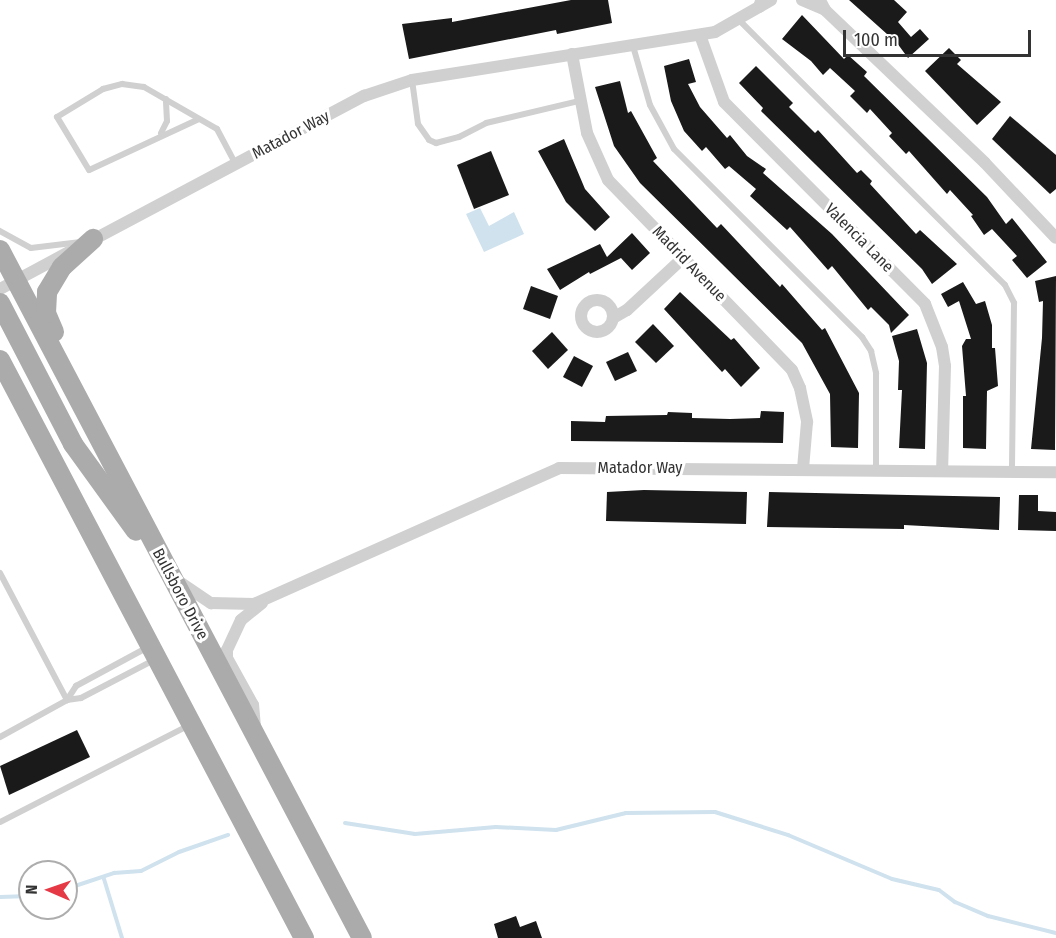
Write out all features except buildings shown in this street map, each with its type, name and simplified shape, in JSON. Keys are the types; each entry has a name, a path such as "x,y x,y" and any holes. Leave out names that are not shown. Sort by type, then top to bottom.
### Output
{"main road":[{"path":"75,393 69,359 51,326 46,301 62,267 93,239"},
{"name":"Bullsboro Drive","path":"0,250 7,283 75,393 362,938"},
{"path":"0,303 74,444 172,578"},
{"path":"2,367 304,938"}],"street":[{"name":"Matador Way","path":"7,283 364,96 412,80 700,35 740,21 760,3 771,0"},
{"path":"802,0 822,5 985,164 1056,238"},
{"name":"Valencia Lane","path":"700,35 724,102 925,304 942,347 945,366 942,471"},
{"name":"Madrid Avenue","path":"572,54 579,101 587,133 608,180 792,370 801,388 807,422 803,469"},
{"path":"613,318 627,310 683,258"},
{"name":"Matador Way","path":"172,578 211,603 254,604 559,468 1056,472"},
{"path":"257,740 253,705 227,658 227,650 241,620 278,592"}],"lane":[{"path":"740,21 1005,285 1014,303 1012,471"},
{"path":"633,46 650,105 674,149 862,337 871,351 876,373 876,470"},
{"path":"412,80 418,124 429,140 436,143 459,137 486,123 579,101"},
{"path":"199,119 161,134 89,170 57,117 103,89 122,84 144,87 217,129 236,164"},
{"path":"161,134 167,121 166,99"},
{"path":"0,231 31,248 93,239"},
{"path":"0,573 67,699"},
{"path":"67,699 76,686 154,652"},
{"path":"0,737 67,699 81,698 154,652"},
{"path":"0,822 192,725"}],"water":[{"path":"480,208 489,226 514,212 524,234 484,252 466,214"}],"waterway":[{"path":"345,823 415,834 496,827 556,830 626,813 715,812 788,835 892,879 939,890 955,902 988,916 1056,933"},
{"path":"78,885 114,873 141,871 179,852 228,835"},
{"path":"104,879 122,938"},
{"path":"0,897 18,896"}]}
